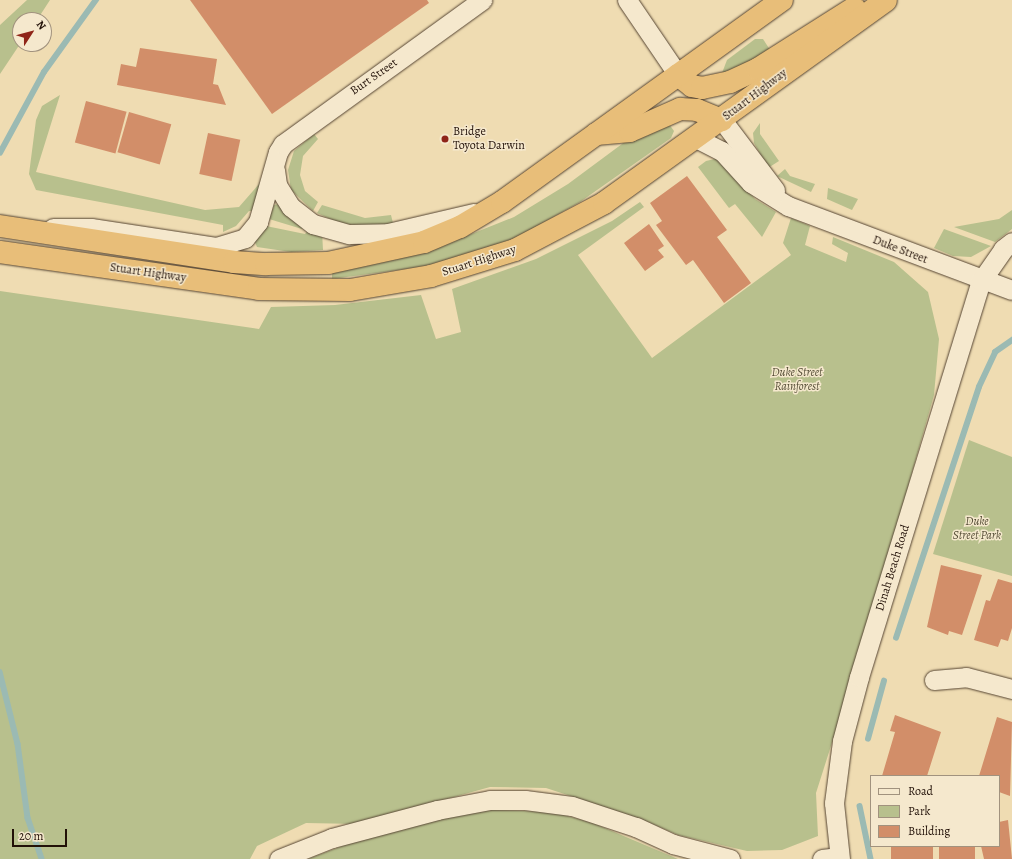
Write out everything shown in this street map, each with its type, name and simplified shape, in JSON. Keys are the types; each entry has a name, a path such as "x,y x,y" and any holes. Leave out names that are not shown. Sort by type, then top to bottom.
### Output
{"highway":[{"name":"Stuart Highway","path":"0,226 234,262 328,263 424,242 460,227 502,202 782,0"},
{"path":"678,75 692,86 702,88 736,80 828,22 872,0"},
{"name":"Stuart Highway","path":"0,252 260,289 350,290 381,286 474,264 542,237 604,203 722,120 886,0"},
{"path":"596,134 630,131 680,109 697,110 722,120"}],"street":[{"name":"Burt Street","path":"21,229 91,228 204,246 228,245 245,238 258,222 276,161 283,144 305,126 482,0"},
{"path":"627,0 678,75"},
{"name":"Duke Street","path":"722,120 762,176 788,206"},
{"name":"Duke Street","path":"696,138 722,151 751,183 788,206 981,281 1012,290"},
{"path":"276,161 276,185 291,207 313,224 348,234 368,235 426,225 502,202"},
{"name":"Dinah Beach Road","path":"834,858 834,802 842,741 981,281 1003,249 1012,242"},
{"path":"934,680 966,677 1012,689"},
{"path":"279,859 332,838 437,810 496,800 572,806 636,827 674,844 730,859"}],"green space":[{"path":"27,0 50,0 42,12 14,12"},
{"path":"12,14 12,52 15,52 0,74 0,25"},
{"path":"755,39 763,39 772,53 722,73 727,60"},
{"path":"60,95 36,172 205,210 239,207 265,177 256,211 249,211 236,226 223,232 223,225 36,190 29,174 36,120 42,106"},
{"path":"760,123 760,134 779,161 768,168 754,143 753,133"},
{"path":"669,124 674,131 671,138 580,202 509,242 428,266 332,279 332,269 444,245 514,217 568,184 626,141"},
{"path":"314,134 318,139 303,156 300,175 305,191 318,202 313,211 291,190 288,170 294,151"},
{"path":"719,158 755,199 776,212 762,237 735,204 729,208 698,167 706,161"},
{"path":"785,169 790,176 815,184 811,192 777,176"},
{"path":"828,188 858,199 852,210 827,199"},
{"name":"Duke Street Rainforest","path":"640,202 644,207 578,255 652,358 791,255 783,243 791,218 810,226 805,245 846,262 848,253 832,244 833,237 894,262 928,292 939,339 934,395 865,639 816,793 818,836 782,850 747,851 678,835 641,819 546,788 490,787 357,824 306,823 257,846 250,859 0,859 0,291 259,329 271,307 335,305 421,295 436,339 461,332 452,289 536,259 612,221"},
{"path":"279,204 305,223 302,229 269,219 274,205"},
{"path":"322,205 365,218 391,215 393,223 364,227 337,222 317,213"},
{"path":"1012,210 1012,229 995,242 954,227 999,219"},
{"path":"266,226 305,234 311,227 322,231 323,250 291,252 257,247 254,240"},
{"path":"944,229 991,246 971,257 953,256 934,248"},
{"name":"Duke Street Park","path":"969,440 1012,457 1012,576 933,554"},
{"path":"492,810 553,812 593,823 678,859 308,859 358,840 448,817"}],"building":[{"path":"190,0 427,0 429,3 272,114"},
{"path":"140,48 217,59 213,84 218,85 226,105 117,85 121,64 136,67"},
{"path":"86,101 127,112 115,153 75,143"},
{"path":"129,112 171,124 160,165 117,152"},
{"path":"208,133 240,140 232,181 199,174"},
{"path":"687,176 727,230 717,237 751,283 724,303 693,260 686,265 656,225 662,221 650,203"},
{"path":"649,224 664,246 658,250 664,257 645,271 624,243"},
{"path":"941,565 982,575 962,635 949,631 948,635 927,627"},
{"path":"998,579 1012,583 1012,628 1008,641 1001,639 998,647 974,640 986,600 990,601"},
{"path":"895,715 941,732 927,775 882,775 895,732 890,731"},
{"path":"997,717 1012,722 1010,796 1000,792 1000,775 979,775"},
{"path":"1008,820 1012,859 984,859 981,847 1000,847 1000,822"},
{"path":"891,847 933,847 933,859 891,859"},
{"path":"939,847 975,847 975,859 939,859"}],"waterway":[{"path":"0,153 44,72 96,0"},
{"path":"896,638 979,387 995,352 1012,340"},
{"path":"0,672 18,744 28,818 42,859"},
{"path":"868,739 884,681"},
{"path":"860,806 871,859"}],"place":[{"name":"Bridge Toyota Darwin","path":"445,139"}]}
